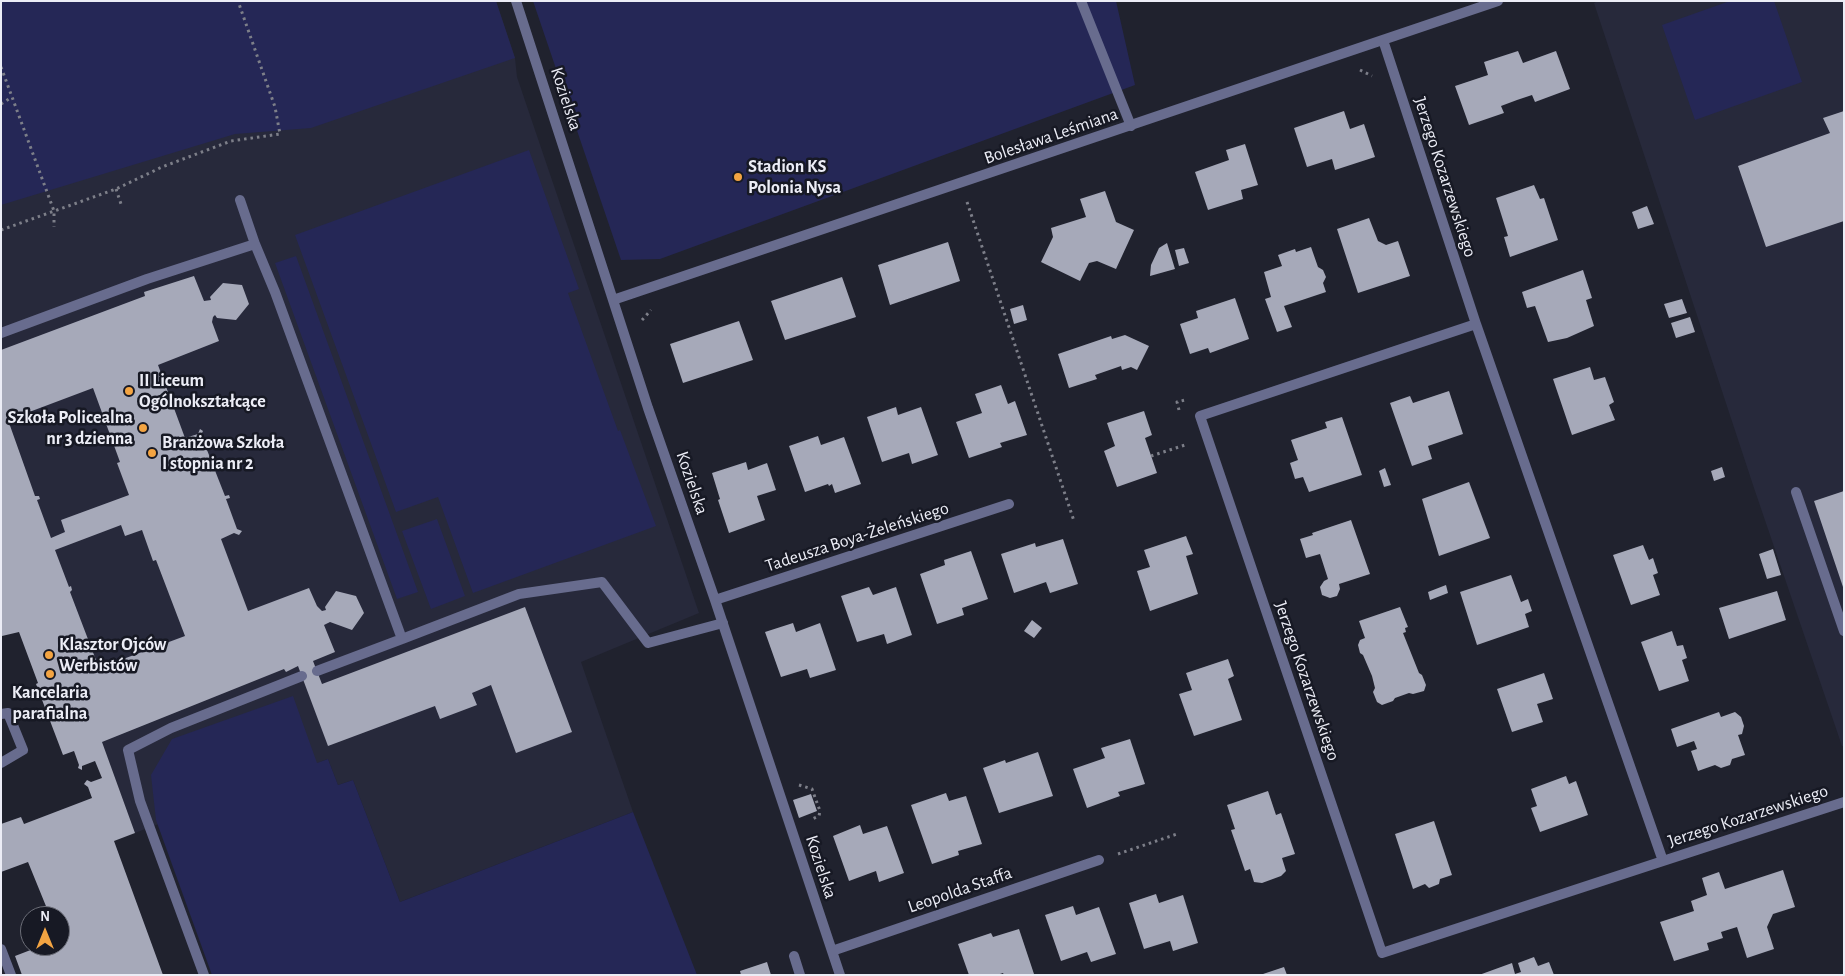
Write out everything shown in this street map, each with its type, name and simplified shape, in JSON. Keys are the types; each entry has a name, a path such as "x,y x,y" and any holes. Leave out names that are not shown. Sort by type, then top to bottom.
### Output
{"street":[{"name":"Kozielska","path":"516,1 648,408 723,623 840,975"},
{"path":"1081,1 1131,126"},
{"name":"Bolesława Leśmiana","path":"613,300 1498,1"},
{"name":"Jerzego Kozarzewskiego","path":"1383,40 1476,324 1663,861"},
{"path":"240,200 402,639"},
{"path":"1,333 147,279 255,244"},
{"name":"Jerzego Kozarzewskiego","path":"1476,324 1200,416 1382,953 1844,802"},
{"path":"1796,492 1844,631"},
{"name":"Tadeusza Boya-Żeleńskiego","path":"715,600 1009,504"},
{"path":"317,671 519,594 602,582 648,643 723,623"},
{"path":"204,975 140,801 128,750 171,728 302,676"},
{"path":"1,714 8,713 23,750 1,763"},
{"name":"Leopolda Staffa","path":"832,951 1099,860"},
{"path":"1,949 11,975"},
{"path":"794,956 800,975"}],"path":[{"path":"1,230 116,190 162,167 232,141 280,134 275,107 238,1"},
{"path":"1,67 54,211 54,227"},
{"path":"1358,69 1374,77"},
{"path":"1,104 12,97"},
{"path":"961,184 1074,521"},
{"path":"116,190 121,204"},
{"path":"641,325 643,319 655,307"},
{"path":"1182,418 1177,402 1188,399"},
{"path":"1151,456 1190,443"},
{"path":"792,783 812,789 820,811 819,816 807,821 806,826"},
{"path":"1099,860 1177,834"}],"shaded area":[{"path":"1,1 496,1 515,58 517,77 699,613 581,662 633,812 400,902 353,780 338,785 328,759 135,833 8,486 1,488"},
{"path":"1,1 496,1 515,58 311,128 235,134 1,205"},
{"name":"Stadion KS Polonia Nysa","path":"533,1 1116,1 1135,85 660,259 621,260"},
{"path":"1598,1 1844,1 1844,746 1842,746 1754,488 1594,3"},
{"path":"1730,1 1774,1 1802,82 1695,120 1662,25"},
{"path":"529,150 579,289 568,293 618,431 620,430 656,526 473,593 438,497 396,512 295,235"},
{"path":"296,256 418,592 397,599 275,263"},
{"path":"437,519 465,596 431,609 402,531"},
{"path":"293,696 317,763 328,759 338,785 353,780 400,902 633,812 697,975 212,975 156,820 151,775 172,739"}],"building":[{"path":"1518,51 1523,63 1556,51 1570,89 1535,102 1532,95 1517,100 1501,106 1504,113 1469,125 1455,86 1488,75 1484,62"},
{"path":"1344,111 1350,129 1364,124 1375,157 1335,170 1332,159 1307,167 1294,128"},
{"path":"1844,111 1844,221 1766,247 1738,166 1830,133 1823,118"},
{"path":"1245,144 1258,185 1241,190 1243,199 1208,210 1195,172 1229,160 1226,150"},
{"path":"1534,185 1540,199 1544,198 1558,240 1510,257 1504,237 1508,236 1496,198"},
{"path":"1105,191 1116,222 1134,230 1116,269 1097,261 1089,263 1080,281 1041,262 1053,237 1051,228 1086,217 1080,199"},
{"path":"1647,206 1654,224 1638,229 1632,212"},
{"path":"1369,218 1378,241 1386,245 1398,241 1410,276 1358,293 1337,229"},
{"path":"948,242 960,281 890,305 878,265"},
{"path":"1167,243 1175,269 1150,276 1151,265 1159,248"},
{"path":"1311,247 1318,267 1323,270 1326,277 1323,283 1326,292 1284,306 1292,327 1277,332 1265,299 1271,297 1264,272 1282,266 1278,255 1295,249 1296,252"},
{"path":"1184,248 1189,263 1179,266 1175,250"},
{"path":"1583,270 1592,298 1586,300 1594,326 1567,338 1548,342 1535,306 1527,308 1522,292"},
{"path":"194,276 204,301 211,300 210,297 223,283 242,285 249,304 236,320 217,318 215,315 213,317 212,322 219,341 158,365 185,438 198,434 200,429 203,431 201,435 213,465 217,463 218,466 214,468 225,496 229,495 230,498 226,499 237,529 242,531 239,535 234,533 221,539 248,611 309,588 317,606 322,611 326,610 325,607 336,591 356,596 364,613 352,630 330,622 324,625 335,652 313,661 322,684 525,607 572,732 516,753 491,685 472,693 477,705 440,719 435,706 328,746 298,666 286,672 284,669 102,742 135,833 114,841 163,975 22,975 15,956 20,954 20,956 70,956 70,906 46,906 28,862 1,872 1,824 21,817 24,824 92,798 88,787 84,784 87,780 91,782 102,778 95,761 82,766 82,770 78,768 79,765 74,751 63,755 36,684 38,683 19,632 2,636 1,633 1,350 145,296 144,292","holes":["93,388 120,462 117,463 129,495 61,520 65,532 51,538 37,500 40,499 39,496 35,496 8,420","121,525 125,536 142,530 153,561 156,560 185,636 99,668 70,592 72,590 71,586 69,587 55,550"]},
{"path":"842,277 856,317 785,340 771,301"},
{"path":"1235,298 1249,339 1210,353 1208,348 1190,354 1180,324 1198,318 1196,311"},
{"path":"1682,299 1687,313 1669,318 1664,304"},
{"path":"1023,305 1027,320 1014,324 1010,309"},
{"path":"1690,317 1695,332 1676,338 1671,323"},
{"path":"739,321 753,360 683,383 670,344"},
{"path":"1125,335 1149,346 1137,370 1131,367 1122,370 1121,366 1095,375 1097,379 1069,388 1058,354 1111,336 1112,339"},
{"path":"1590,367 1594,380 1605,377 1614,402 1609,405 1615,420 1572,435 1553,379"},
{"path":"1001,385 1008,404 1015,401 1027,435 1000,443 1002,447 969,458 956,422 982,413 975,394"},
{"path":"1449,391 1463,434 1428,446 1432,459 1412,466 1390,403 1410,396 1413,403"},
{"path":"896,407 898,415 921,407 938,455 912,464 909,453 882,462 867,417"},
{"path":"1144,411 1152,435 1145,438 1157,473 1117,487 1104,451 1115,446 1107,423"},
{"path":"1342,417 1362,475 1309,492 1303,477 1295,479 1290,463 1298,460 1291,440 1327,428 1325,422"},
{"path":"818,436 821,445 844,437 861,484 835,493 832,484 805,492 789,446"},
{"path":"746,462 748,470 767,463 776,490 757,496 765,520 729,533 718,500 720,499 712,473"},
{"path":"1722,467 1725,477 1714,481 1711,471"},
{"path":"1385,468 1391,485 1384,487 1379,471"},
{"path":"1469,482 1490,538 1439,556 1422,499"},
{"path":"1844,491 1844,587 1843,587 1814,501"},
{"path":"1351,520 1370,574 1339,584 1340,589 1337,596 1330,598 1322,595 1320,587 1328,579 1320,554 1306,558 1300,539"},
{"path":"1186,536 1193,554 1186,556 1198,594 1150,611 1137,571 1150,567 1144,550"},
{"path":"1063,539 1078,584 1050,593 1046,582 1014,593 1001,554 1035,543 1036,547"},
{"path":"1643,545 1649,560 1653,558 1658,573 1653,575 1660,595 1631,605 1613,555"},
{"path":"1773,549 1781,575 1767,579 1759,554"},
{"path":"971,551 988,599 962,608 964,615 937,624 920,574 945,565 944,560"},
{"path":"1511,575 1521,602 1528,599 1532,611 1525,614 1529,627 1477,645 1460,592"},
{"path":"1446,585 1448,593 1430,600 1428,592"},
{"path":"869,587 873,595 896,587 912,635 887,644 884,634 857,642 841,596"},
{"path":"1777,591 1786,620 1729,639 1719,608"},
{"path":"1400,607 1408,627 1405,628 1406,632 1403,633 1419,673 1422,675 1426,685 1424,691 1413,694 1409,693 1382,705 1377,702 1373,692 1375,688 1372,676 1363,655 1360,653 1358,645 1360,640 1365,638 1359,621"},
{"path":"1032,620 1042,628 1034,638 1024,631"},
{"path":"793,623 796,632 820,623 836,670 810,678 807,669 781,677 765,632"},
{"path":"1672,631 1677,646 1683,645 1687,658 1682,660 1689,681 1659,691 1641,642"},
{"path":"1228,659 1234,676 1228,679 1242,720 1194,736 1179,694 1192,690 1186,673"},
{"path":"1544,673 1553,699 1537,704 1543,722 1512,732 1497,689"},
{"path":"1719,712 1721,717 1735,712 1741,717 1744,726 1742,734 1738,735 1745,755 1732,759 1730,765 1721,768 1715,765 1698,771 1691,751 1697,749 1694,741 1677,747 1671,729"},
{"path":"1130,739 1145,784 1118,792 1120,796 1087,808 1073,769 1105,758 1101,748"},
{"path":"1038,752 1053,796 999,813 983,768 1005,760 1006,763"},
{"path":"1566,776 1569,784 1576,781 1588,815 1540,832 1531,808 1537,806 1531,789"},
{"path":"1268,791 1276,815 1281,813 1295,854 1282,858 1286,871 1281,876 1262,883 1254,882 1250,869 1245,871 1231,830 1235,829 1227,805"},
{"path":"946,793 949,801 966,796 982,844 958,851 959,855 932,864 911,805"},
{"path":"811,794 817,811 799,818 793,800"},
{"path":"1434,821 1452,875 1440,879 1439,884 1429,888 1425,884 1413,889 1395,834"},
{"path":"860,825 863,834 887,826 904,873 879,882 876,871 849,881 833,836"},
{"path":"1783,870 1795,907 1773,914 1767,927 1774,949 1747,958 1737,927 1721,932 1723,938 1707,943 1709,950 1674,961 1660,922 1694,911 1691,901 1707,895 1702,878 1719,872 1725,889"},
{"path":"1156,894 1159,903 1183,895 1198,943 1173,951 1170,941 1144,949 1129,903"},
{"path":"1073,906 1076,915 1099,907 1116,954 1091,962 1087,952 1061,961 1045,915"},
{"path":"1019,929 1034,974 969,975 958,944 991,933 993,937"},
{"path":"1534,957 1538,966 1549,962 1554,975 1479,975 1512,963 1515,974 1521,972 1518,963"},
{"path":"767,962 771,975 741,975 740,971"},
{"path":"1284,967 1287,975 1263,975 1263,974"}],"place":[{"name":"Stadion KS Polonia Nysa","path":"738,177"},
{"name":"II Liceum Ogólnokształcące","path":"129,391"},
{"name":"Szkoła Policealna nr 3 dzienna","path":"143,428"},
{"name":"Branżowa Szkoła I stopnia nr 2","path":"152,453"},
{"name":"Klasztor Ojców Werbistów","path":"49,655"},
{"name":"Kancelaria parafialna","path":"50,674"}]}
